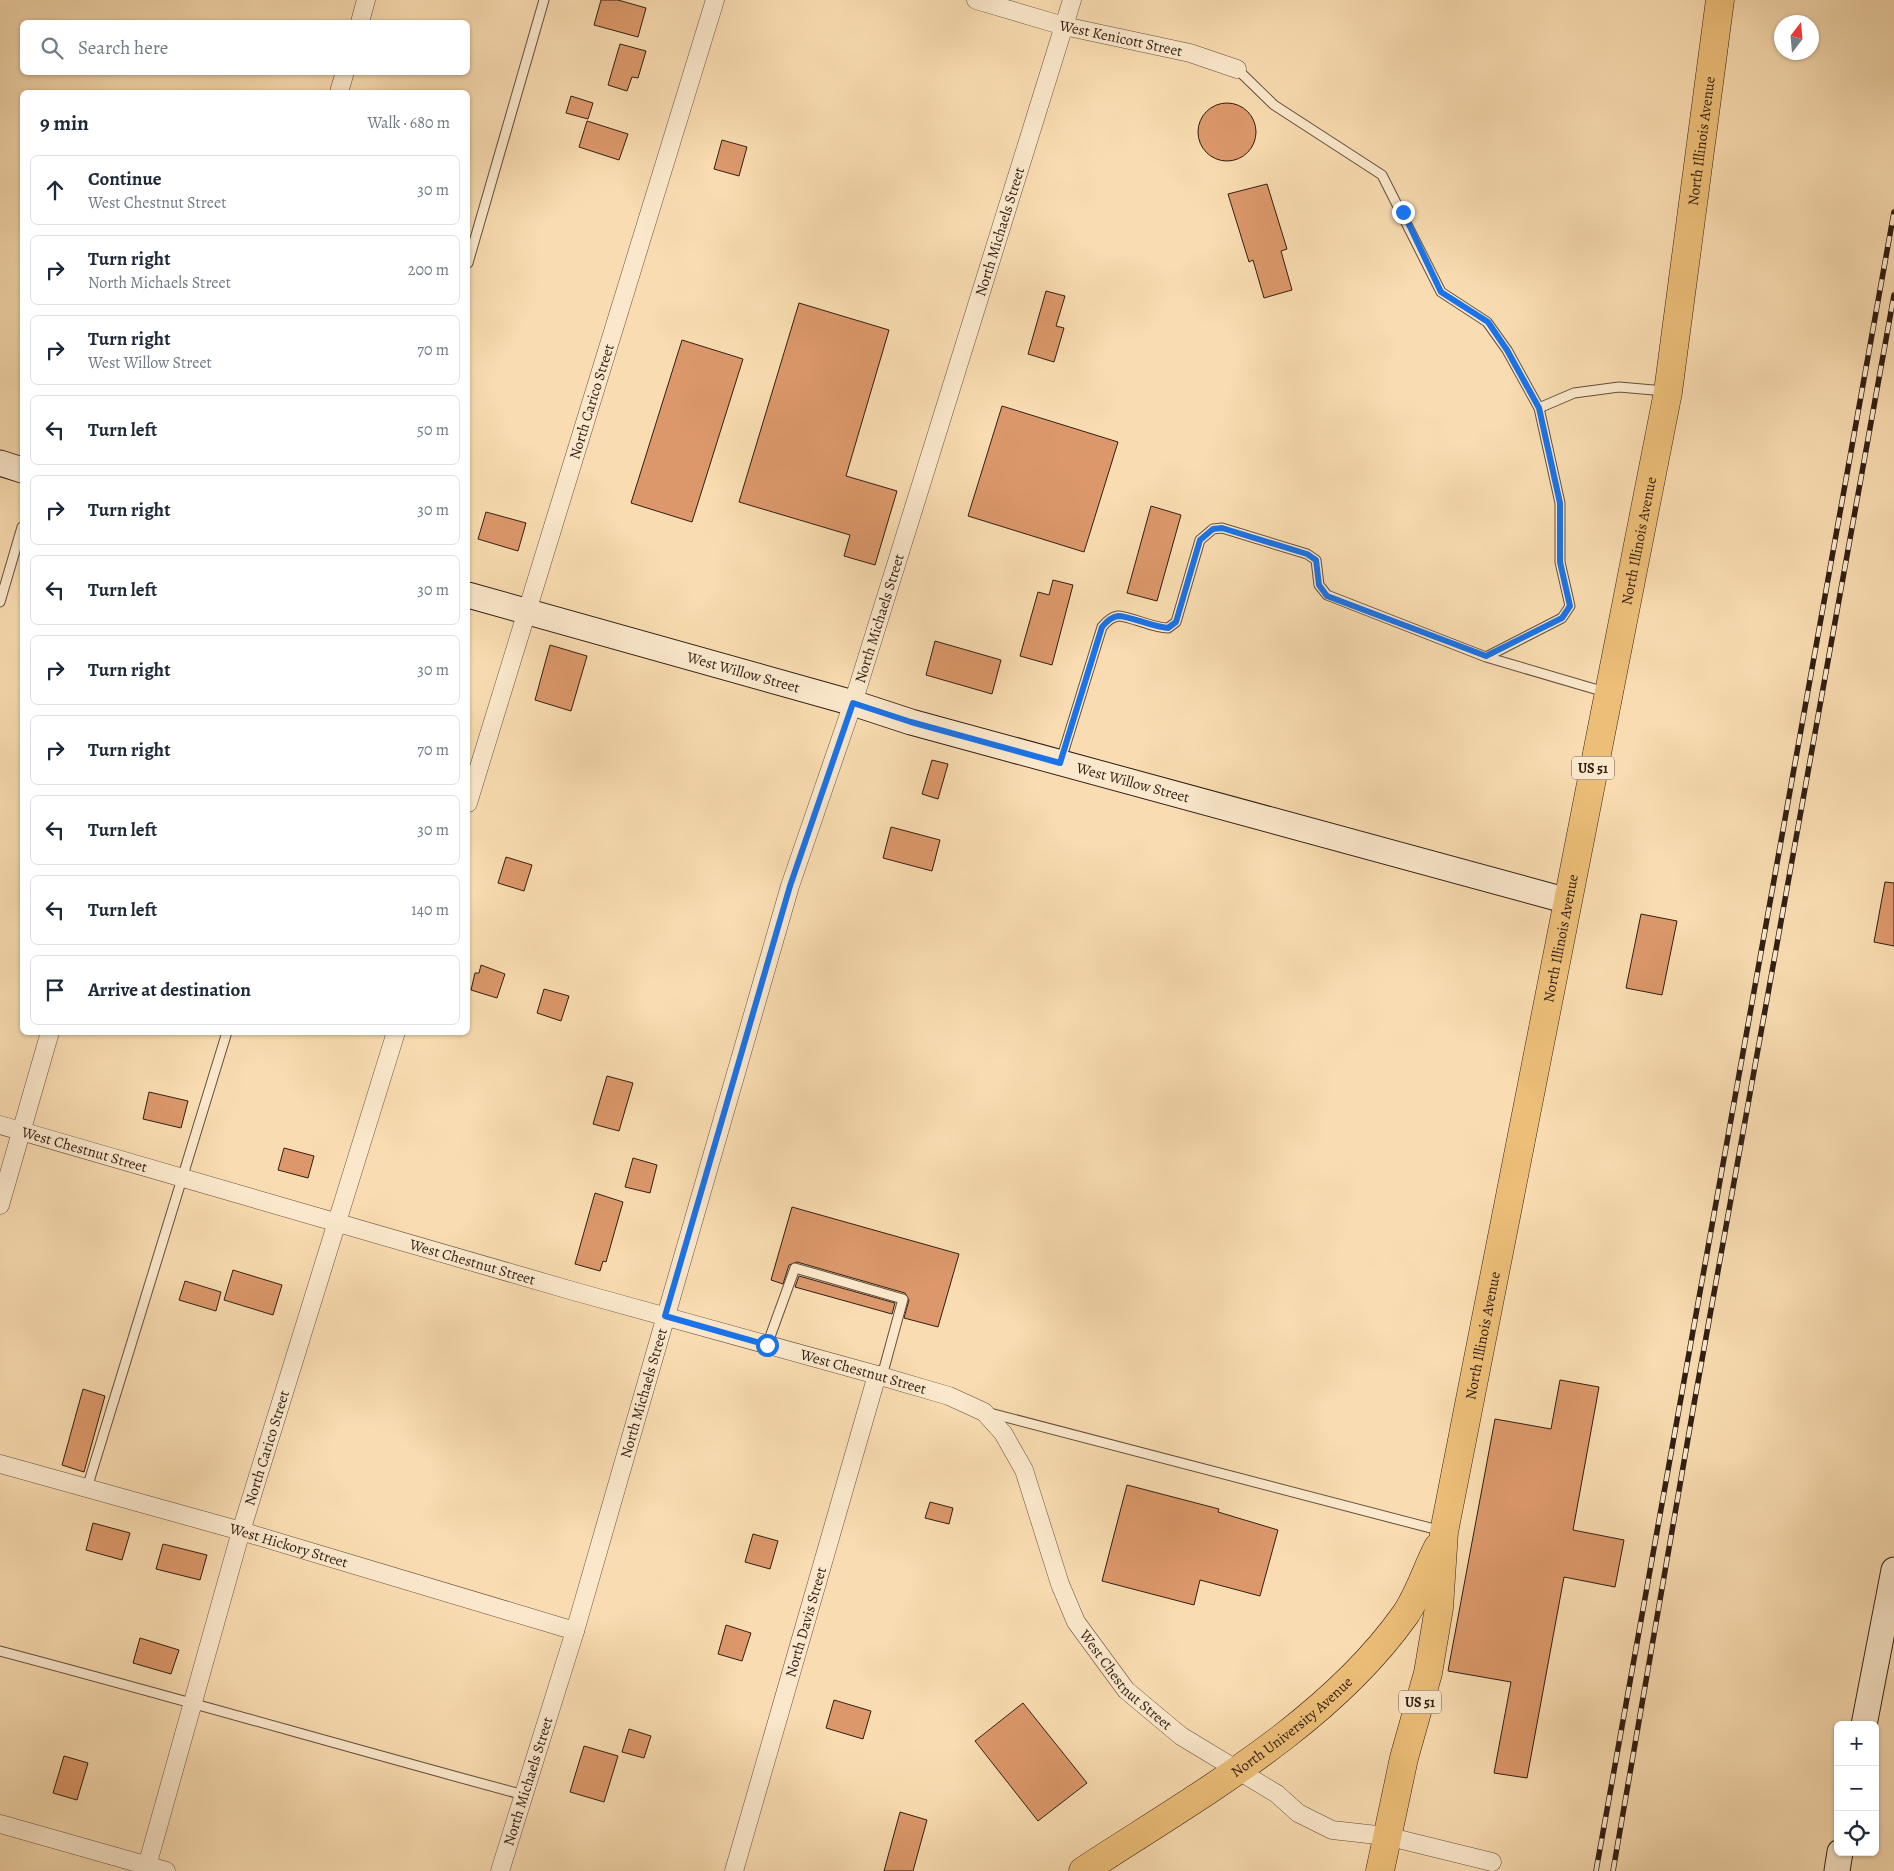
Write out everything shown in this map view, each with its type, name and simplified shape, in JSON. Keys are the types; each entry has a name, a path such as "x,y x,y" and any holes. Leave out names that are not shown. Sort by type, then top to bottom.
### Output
{"main road":[{"name":"North Illinois Avenue","path":"1380,1871 1404,1758 1428,1673 1439,1608 1444,1532 1668,392 1720,0"},
{"name":"North University Avenue","path":"1083,1871 1238,1768 1317,1711 1368,1662 1406,1614 1444,1532"}],"street":[{"path":"361,20 366,0"},
{"name":"North Carico Street","path":"470,797 715,0"},
{"name":"West Kenicott Street","path":"976,0 1064,26 1190,53 1237,69"},
{"name":"North Michaels Street","path":"500,1871 575,1631 790,886 853,703 1072,0"},
{"path":"340,90 344,75"},
{"path":"0,463 20,469"},
{"name":"West Willow Street","path":"470,596 853,703 911,722 1568,901"},
{"path":"0,1205 49,1035"},
{"name":"North Carico Street","path":"147,1866 241,1531 395,1035"},
{"name":"West Chestnut Street","path":"0,1125 337,1223 949,1396 984,1412 1003,1433 1024,1470 1060,1584 1076,1622 1126,1690 1181,1736 1238,1768 1277,1794 1298,1813 1332,1830 1386,1836 1492,1862"},
{"name":"North Davis Street","path":"734,1871 880,1376"},
{"name":"West Hickory Street","path":"0,1464 241,1531 575,1631"},
{"path":"1865,1721 1886,1654 1894,1570"},
{"path":"0,1824 166,1871"},
{"path":"1837,1871 1839,1856"}],"lane":[{"path":"470,256 544,0"},
{"path":"1237,69 1274,105 1382,175 1441,292 1488,322 1507,350 1539,408 1560,503 1560,562 1570,606 1562,618 1486,656"},
{"path":"1539,408 1574,393 1619,387 1668,392"},
{"path":"1060,763 1102,627 1108,620 1118,616 1157,628 1168,628 1176,622 1200,540 1213,529 1222,528 1307,554 1316,560 1319,585 1327,596 1486,656 1610,693"},
{"path":"0,602 20,534"},
{"path":"87,1488 226,1035"},
{"path":"767,1345 796,1268 903,1299 880,1376"},
{"path":"984,1412 1444,1532"},
{"path":"0,1651 193,1702 351,1748 524,1794"}],"building":[{"path":"601,0 618,0 646,8 638,37 594,25"},
{"path":"620,44 646,51 638,78 632,77 627,91 608,85"},
{"path":"571,96 593,103 588,119 566,113"},
{"path":"1221,103 1233,103 1248,111 1256,126 1256,138 1248,153 1233,161 1221,161 1206,153 1198,138 1198,126 1206,111"},
{"path":"587,121 628,134 619,160 579,147"},
{"path":"722,140 747,147 739,176 714,169"},
{"path":"1267,184 1287,249 1281,251 1292,290 1264,298 1253,260 1249,262 1228,194"},
{"path":"1046,291 1065,296 1056,326 1064,328 1054,362 1028,354"},
{"path":"799,303 889,330 846,476 897,491 875,565 844,556 850,535 739,502"},
{"path":"682,340 743,359 692,522 631,503"},
{"path":"1002,406 1118,442 1084,552 968,516"},
{"path":"1151,506 1181,515 1157,601 1127,593"},
{"path":"486,512 526,523 518,551 478,539"},
{"path":"1053,580 1073,585 1052,665 1020,656 1038,592 1049,595"},
{"path":"935,641 1001,660 992,694 926,675"},
{"path":"550,645 587,656 571,711 535,700"},
{"path":"932,760 948,764 938,799 922,794"},
{"path":"891,827 940,840 932,871 883,858"},
{"path":"506,857 532,865 524,891 498,883"},
{"path":"1885,882 1894,883 1894,946 1874,942"},
{"path":"1641,914 1677,921 1662,995 1626,988"},
{"path":"481,965 505,974 497,998 471,990 475,973 479,973"},
{"path":"544,989 569,996 561,1021 537,1013"},
{"path":"607,1076 633,1083 619,1131 593,1124"},
{"path":"149,1092 188,1101 181,1128 143,1119"},
{"path":"284,1148 314,1156 308,1178 278,1170"},
{"path":"633,1158 657,1165 650,1193 625,1187"},
{"path":"595,1193 623,1202 606,1262 603,1261 600,1271 575,1264"},
{"path":"792,1207 959,1254 938,1327 904,1318 909,1300 905,1293 797,1262 789,1265 783,1284 771,1280"},
{"path":"233,1270 282,1285 273,1315 224,1300"},
{"path":"799,1276 895,1303 892,1314 795,1287"},
{"path":"185,1281 221,1292 216,1311 179,1300"},
{"path":"1560,1380 1599,1387 1573,1530 1624,1540 1615,1587 1564,1577 1527,1778 1494,1773 1511,1682 1448,1671 1495,1419 1551,1429"},
{"path":"83,1389 105,1396 84,1472 62,1465"},
{"path":"1127,1485 1219,1509 1218,1512 1278,1530 1260,1596 1200,1580 1194,1605 1102,1581"},
{"path":"930,1502 953,1508 949,1524 925,1518"},
{"path":"93,1523 130,1533 122,1560 86,1550"},
{"path":"753,1534 778,1541 770,1569 745,1562"},
{"path":"163,1544 207,1555 200,1580 156,1569"},
{"path":"726,1625 751,1633 742,1661 718,1654"},
{"path":"140,1638 179,1650 171,1674 133,1663"},
{"path":"834,1700 871,1711 863,1739 826,1728"},
{"path":"1023,1703 1087,1783 1038,1821 975,1741"},
{"path":"629,1729 651,1736 644,1758 622,1752"},
{"path":"584,1746 618,1756 604,1802 570,1792"},
{"path":"64,1756 88,1763 77,1800 53,1793"},
{"path":"900,1812 927,1820 913,1871 884,1871"}],"railway":[{"path":"1596,1871 1894,212"},
{"path":"1613,1871 1694,1404 1894,295"}],"route":[{"path":"767,1345 665,1316 790,886 853,703 911,722 1060,763 1102,627 1108,620 1118,616 1157,628 1168,628 1176,622 1200,540 1213,529 1222,528 1312,556 1316,560 1319,570 1319,585 1327,596 1486,656 1524,635 1562,618 1567,613 1570,606 1560,562 1560,503 1539,408 1507,350 1488,322 1441,292 1403,212"}]}
